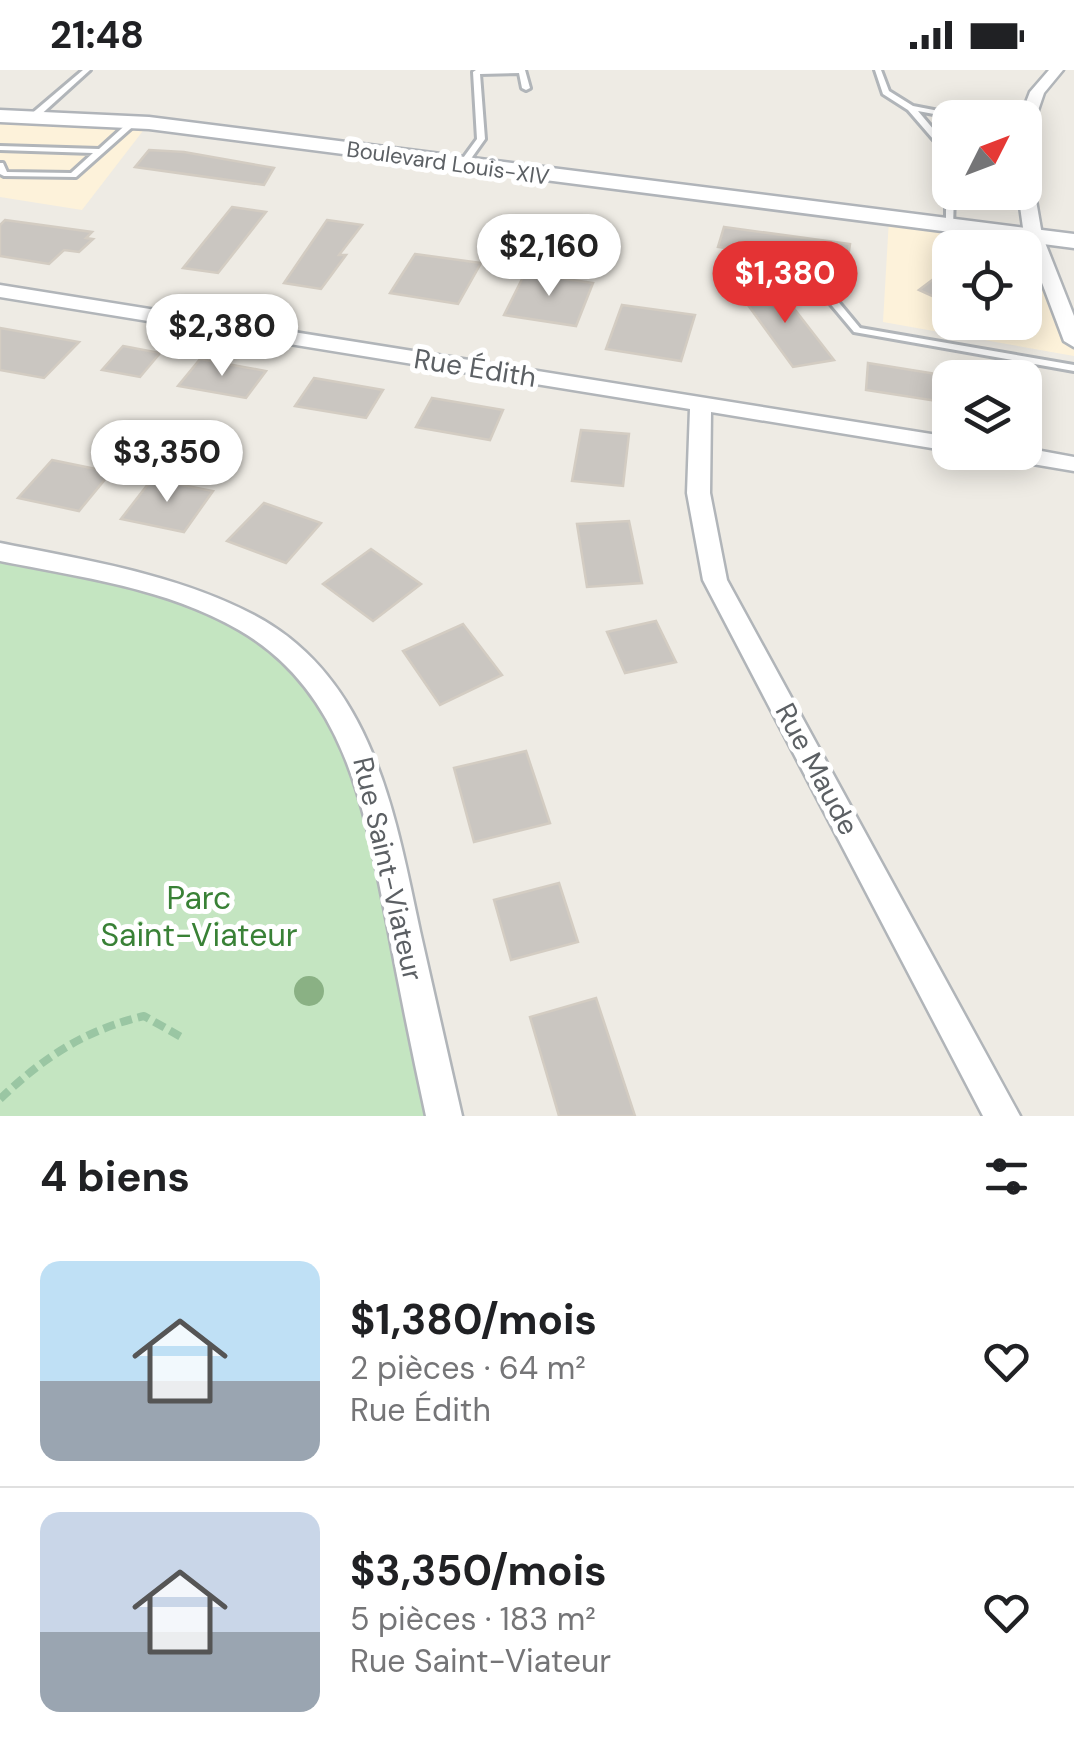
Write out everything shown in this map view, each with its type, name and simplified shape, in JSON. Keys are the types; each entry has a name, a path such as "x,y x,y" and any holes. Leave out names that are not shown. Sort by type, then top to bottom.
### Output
{"main road":[{"name":"Boulevard Louis-XIV","path":"0,116 134,122 978,230"},
{"name":"Boulevard Louis-XIV","path":"1042,237 1074,241"}],"street":[{"path":"1035,100 1056,70"},
{"path":"1042,259 1074,342"},
{"name":"Rue Édith","path":"0,291 932,441"},
{"name":"Rue Maude","path":"700,405 694,451 696,498 716,580 1002,1116"},
{"path":"1042,459 1074,464"},
{"name":"Rue Saint-Viateur","path":"0,552 112,575 190,598 261,631 308,671 327,694 346,720 374,787 444,1116"}],"lane":[{"path":"32,116 87,70"},
{"path":"878,70 886,92 912,108 950,154 950,227"},
{"path":"462,165 481,140 476,72 522,71 526,88"},
{"path":"912,108 932,111"},
{"path":"0,165 4,174 73,175 134,122"},
{"path":"0,148 101,151"},
{"path":"823,289 858,330 1074,368"}],"path":[{"path":"0,1098 41,1059 94,1026 144,1016 183,1038"}],"shaded area":[{"path":"0,116 149,123 82,210 0,197"},
{"path":"889,219 988,230 932,230 932,331 883,322"},
{"path":"1042,258 1074,341 1074,356 984,340 1042,340"}],"green space":[{"name":"Parc Saint-Viateur","path":"0,552 112,575 250,623 346,720 444,1116 0,1116"}],"building":[{"path":"149,150 184,152 274,168 264,185 135,167"},
{"path":"232,207 266,212 218,273 183,268"},
{"path":"5,220 92,232 86,238 93,239 79,252 64,250 49,264 0,256 0,225"},
{"path":"327,220 362,225 339,255 346,255 321,289 284,283"},
{"path":"724,227 850,244 847,264 718,247"},
{"path":"415,254 481,263 458,304 390,293"},
{"path":"525,273 593,283 576,326 504,315"},
{"path":"932,280 932,296 919,290"},
{"path":"775,284 834,360 793,367 737,290"},
{"path":"622,305 695,315 681,361 606,349"},
{"path":"0,328 79,342 44,378 0,370"},
{"path":"123,346 160,353 140,377 102,370"},
{"path":"200,359 266,371 246,398 178,386"},
{"path":"868,363 932,373 932,400 866,390"},
{"path":"314,378 383,390 366,418 295,406"},
{"path":"432,398 503,410 490,440 416,427"},
{"path":"581,430 629,434 623,486 572,481"},
{"path":"52,460 111,472 79,511 18,498"},
{"path":"152,479 213,491 184,532 121,519"},
{"path":"264,503 321,523 286,563 227,541"},
{"path":"629,521 642,583 587,587 577,524"},
{"path":"371,549 421,584 373,621 323,584"},
{"path":"656,621 676,662 625,673 607,632"},
{"path":"463,624 502,675 440,705 403,651"},
{"path":"526,751 550,823 474,842 454,768"},
{"path":"559,883 578,942 511,960 494,900"},
{"path":"596,998 635,1116 559,1116 530,1017"}]}
